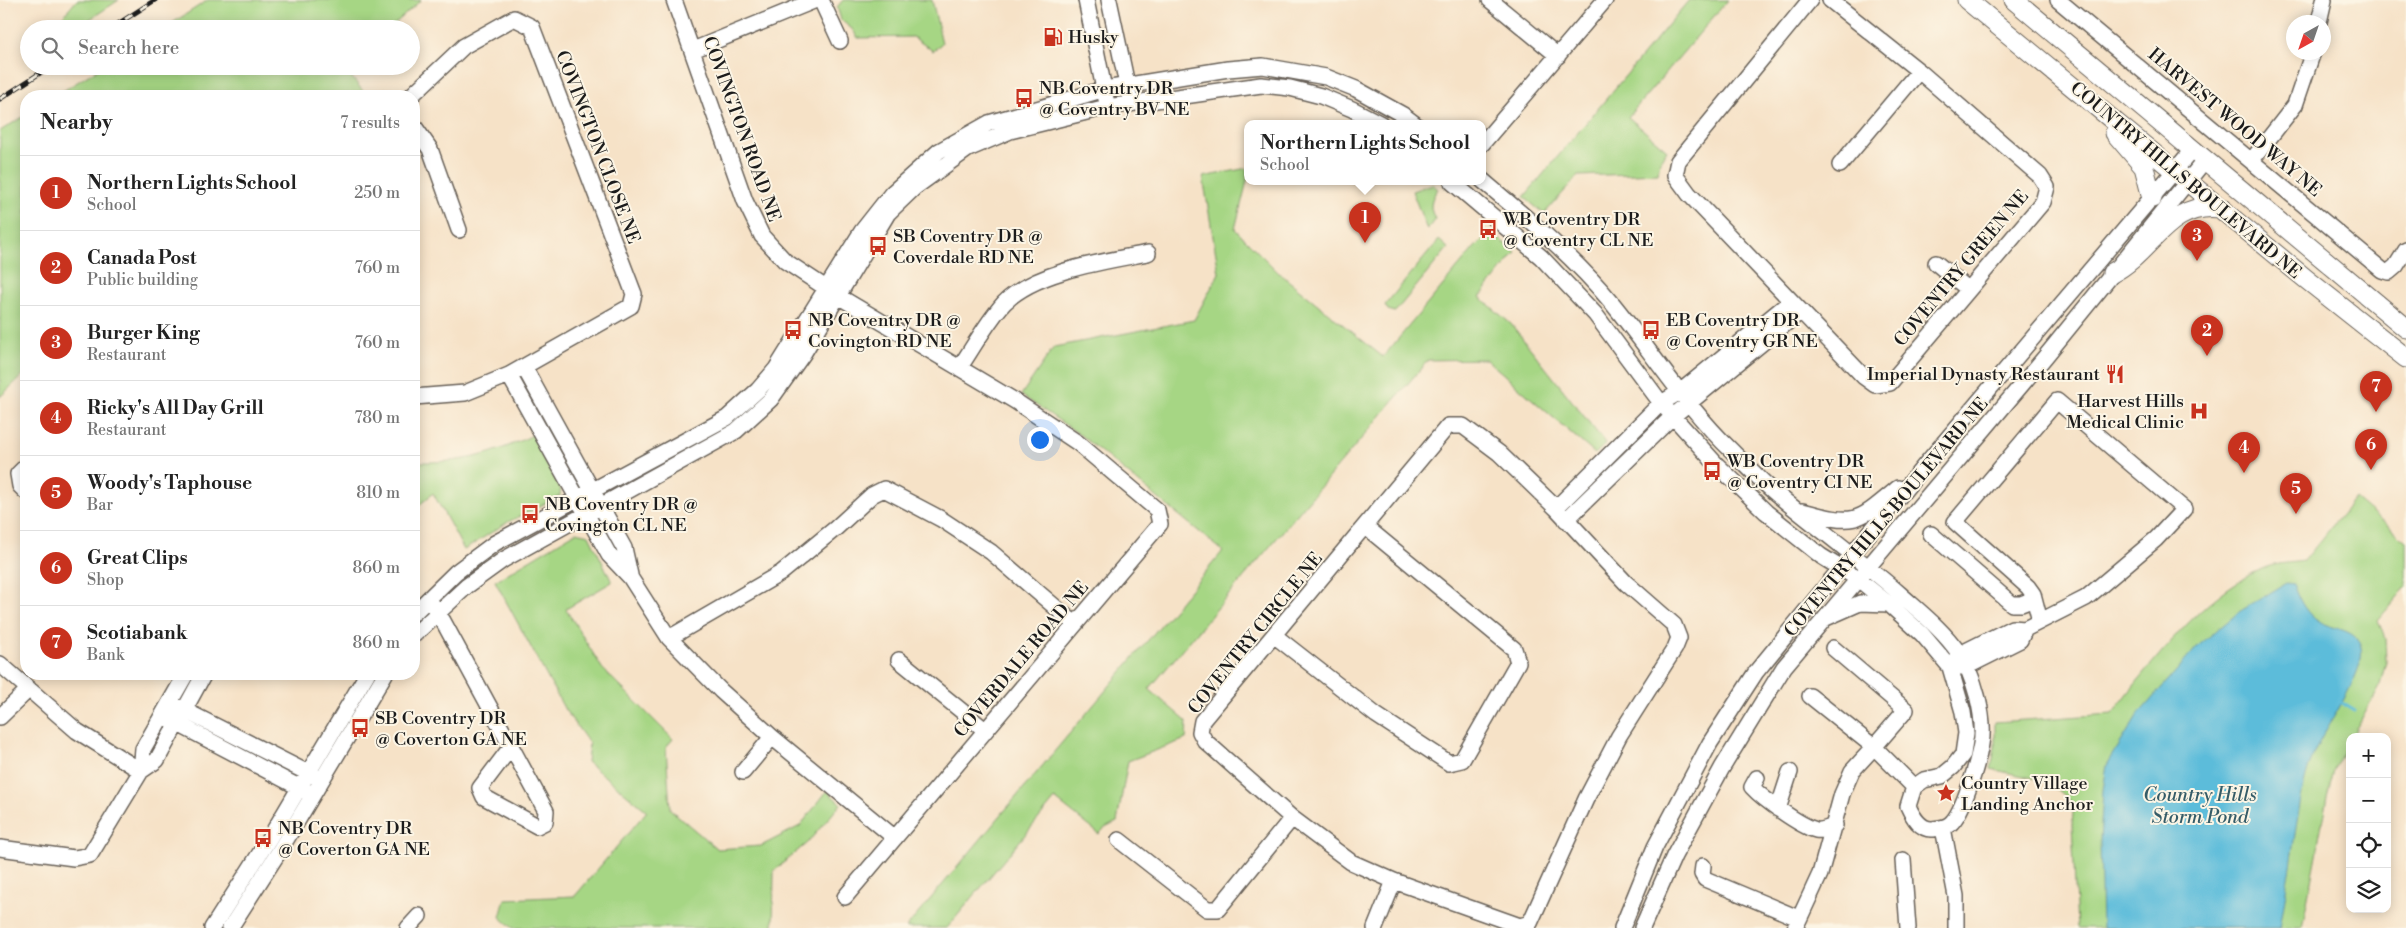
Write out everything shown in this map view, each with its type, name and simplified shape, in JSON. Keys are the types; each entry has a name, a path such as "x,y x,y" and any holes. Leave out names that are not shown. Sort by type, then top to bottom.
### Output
{"main road":[{"name":"COUNTRY HILLS BOULEVARD NE","path":"1967,0 2406,358"},
{"name":"COUNTRY HILLS BOULEVARD NE","path":"2014,0 2406,328"},
{"path":"2068,82 2139,161 2148,176 2152,198"},
{"path":"2112,273 2126,266 2166,225 2182,214 2204,206 2221,208"}],"street":[{"name":"COVINGTON ROAD NE","path":"674,0 745,201 762,236 785,261 833,292"},
{"path":"693,50 816,0"},
{"path":"821,0 840,41"},
{"path":"1086,0 1105,89 1107,107"},
{"path":"1109,0 1130,103"},
{"path":"1490,0 1558,56"},
{"path":"1486,139 1606,0"},
{"name":"COVENTRY GREEN NE","path":"1810,0 1678,161 1675,175 1689,194 1864,377 1875,385 1890,383 2043,202 2047,187 2040,176 1919,71 1830,0"},
{"name":"HARVEST WOOD WAY NE","path":"2058,0 2382,270 2389,272 2396,266 2406,250"},
{"path":"2321,15 2324,0"},
{"name":"COVINGTON CLOSE NE","path":"417,90 464,46 514,18 532,27 634,294 631,306 509,375 466,392 420,396"},
{"path":"2252,160 2295,105 2310,60"},
{"path":"420,606 466,564 495,543 727,418 758,390 776,369 888,213 914,188 1009,124 1105,89 1228,69 1262,66 1326,77 1356,89 1410,120"},
{"path":"1840,164 1919,71"},
{"path":"1009,124 1130,103 1261,86 1290,88 1321,96 1352,108 1373,120"},
{"path":"420,135 430,149 459,230"},
{"name":"COVENTRY HILLS BOULEVARD NE","path":"1642,928 1674,856 1722,768 1784,667 2046,357 2112,273 2199,154"},
{"name":"COVENTRY HILLS BOULEVARD NE","path":"1622,928 1655,847 1710,743 1756,672 1925,465 2152,198 2182,175"},
{"path":"1456,185 1541,257 1594,314 1672,417 1716,464 1766,512 1821,556 1858,579 1889,604 1922,634 1950,667 1963,712 1966,732 1963,754 1953,767 1942,776 1924,780 1914,787 1908,806 1914,820 1927,829 1944,828 1955,818 1968,790 1982,742 1977,693 1963,661 1934,625 1869,567 1778,496 1730,450 1684,398 1611,301 1554,242 1486,183"},
{"path":"960,367 1005,302 1029,286 1078,266 1148,253"},
{"path":"1936,263 1968,289"},
{"path":"420,629 476,579 503,560 736,431 771,399 803,354 833,292"},
{"name":"COVERDALE ROAD NE","path":"833,292 960,367 1078,443 1157,510 1160,524 845,897"},
{"path":"1566,520 1672,417 1684,398 1796,306"},
{"path":"1988,391 2026,366 2046,357"},
{"path":"524,367 624,548 630,576"},
{"path":"509,375 609,554 630,576 669,638 721,691 772,737 895,838"},
{"path":"1556,508 1661,403 1684,398"},
{"path":"1950,667 2020,640 2025,629 2073,607 2156,539 2178,518 2184,509 2057,401 1955,522 2028,586 2034,599 2040,622"},
{"name":"COVENTRY CIRCLE NE","path":"1448,426 1463,426 1499,453 1556,508 1626,583 1674,625 1679,638 1676,648 1619,736 1586,799 1530,922 1520,926 1394,881 1351,862 1292,818 1205,742 1200,732 1202,721 1366,527 1448,426"},
{"path":"1798,510 1836,520 1851,520 1866,515 1925,465"},
{"path":"20,472 18,474 20,486"},
{"path":"669,638 781,573 836,528 872,495 884,489 941,519 991,552 1075,624"},
{"path":"1275,636 1376,715 1440,758 1449,763 1462,760 1518,662 1514,649 1366,527"},
{"path":"1931,534 2012,604 2021,604 2034,599"},
{"path":"466,564 476,579"},
{"path":"427,598 438,611 546,811 545,822 537,826 484,797 480,788 511,747"},
{"path":"1822,620 1860,604 1889,604"},
{"path":"1703,866 1702,874 1705,878 1796,923 1820,874 1842,794 1852,771 1906,710 1834,648"},
{"path":"899,660 985,730"},
{"path":"0,664 77,731 141,771"},
{"path":"141,771 143,749 183,680"},
{"path":"0,848 74,858 90,855 141,771 158,760 201,680"},
{"path":"212,928 269,839 363,680"},
{"path":"230,928 381,680"},
{"path":"0,717 29,689"},
{"path":"1810,696 1874,747 1914,787"},
{"path":"167,709 185,710 321,779"},
{"path":"167,709 177,724 313,794"},
{"path":"743,772 772,737"},
{"path":"236,756 244,741"},
{"path":"1778,809 1790,772"},
{"path":"1757,778 1752,787 1763,799 1778,809 1816,830 1826,829 1835,825"},
{"path":"1119,840 1207,908 1218,909 1292,818"},
{"path":"1944,828 1956,896 1956,928"},
{"path":"1903,860 1908,928"},
{"path":"1375,928 1394,881"},
{"path":"408,928 419,916"}],"green space":[{"path":"77,0 119,0 89,20 60,20"},
{"path":"208,0 421,0 399,20 177,20"},
{"path":"843,0 932,0 942,43 933,51 913,37 858,38 852,29 841,20 837,7"},
{"path":"1689,0 1728,0 1628,117 1667,150 1660,161 1658,173 1578,176 1544,214 1524,197"},
{"path":"89,75 350,75 362,90 65,90"},
{"path":"20,119 20,378 0,397 0,131"},
{"path":"1244,169 1244,185 1246,185 1235,229 1279,273 1383,357 1475,247 1490,232 1516,252 1480,297 1511,324 1606,444 1595,454 1486,359 1428,360 1149,689 1187,722 1186,739 1128,761 1117,822 1105,828 1099,834 1055,799 947,928 906,928 1223,551 1079,434 1021,395 1054,347 1194,320 1219,273 1203,177"},
{"path":"1429,185 1433,185 1438,189 1433,196 1431,204 1435,219 1427,230 1412,191"},
{"path":"1439,240 1448,248 1395,312 1388,310 1385,305"},
{"path":"533,435 561,484 560,496 508,522 464,550 433,493 420,505 420,462 475,457 503,448"},
{"name":"Country Hills Storm Pond","path":"2355,498 2406,541 2406,587 2378,620 2385,639 2386,661 2380,685 2354,733 2346,733 2346,747 2335,767 2327,797 2302,928 2077,928 2072,824 2074,804 2046,781 1991,769 1995,748 1995,722 2112,714 2161,653 2219,595 2240,580 2267,567 2304,561"},
{"path":"576,532 589,535 612,582 566,609 602,668 673,739 666,747 670,809 717,849 761,846 800,826 827,791 841,804 808,842 774,871 773,928 513,928 500,917 505,899 575,896 647,811 587,762 589,743 565,710 495,581"}],"water":[{"name":"Country Hills Storm Pond","path":"2286,583 2293,584 2304,607 2315,619 2354,636 2361,647 2361,657 2353,682 2314,753 2306,776 2280,928 2102,928 2100,842 2103,790 2107,765 2137,716 2198,646 2239,612"}],"waterway":[{"path":"2342,703 2355,711"}],"railway":[{"path":"124,20 155,0"},
{"path":"0,99 37,75"}],"place":[{"name":"Husky","path":"1053,37"},
{"name":"NB Coventry DR @ Coventry BV NE","path":"1024,98"},
{"name":"WB Coventry DR @ Coventry CL NE","path":"1488,229"},
{"name":"Northern Lights School","path":"1365,243"},
{"name":"SB Coventry DR @ Coverdale RD NE","path":"878,246"},
{"name":"Burger King","path":"2197,261"},
{"name":"NB Coventry DR @ Covington RD NE","path":"793,330"},
{"name":"EB Coventry DR @ Coventry GR NE","path":"1651,330"},
{"name":"Canada Post","path":"2207,356"},
{"name":"Imperial Dynasty Restaurant","path":"2115,374"},
{"name":"Harvest Hills Medical Clinic","path":"2199,411"},
{"name":"Scotiabank","path":"2376,412"},
{"name":"Great Clips","path":"2371,470"},
{"name":"WB Coventry DR @ Coventry CI NE","path":"1712,471"},
{"name":"Ricky's All Day Grill","path":"2244,473"},
{"name":"NB Coventry DR @ Covington CL NE","path":"530,514"},
{"name":"Woody's Taphouse","path":"2296,514"},
{"name":"SB Coventry DR @ Coverton GA NE","path":"360,728"},
{"name":"Country Village Landing Anchor","path":"1946,793"},
{"name":"NB Coventry DR @ Coverton GA NE","path":"263,838"}]}
